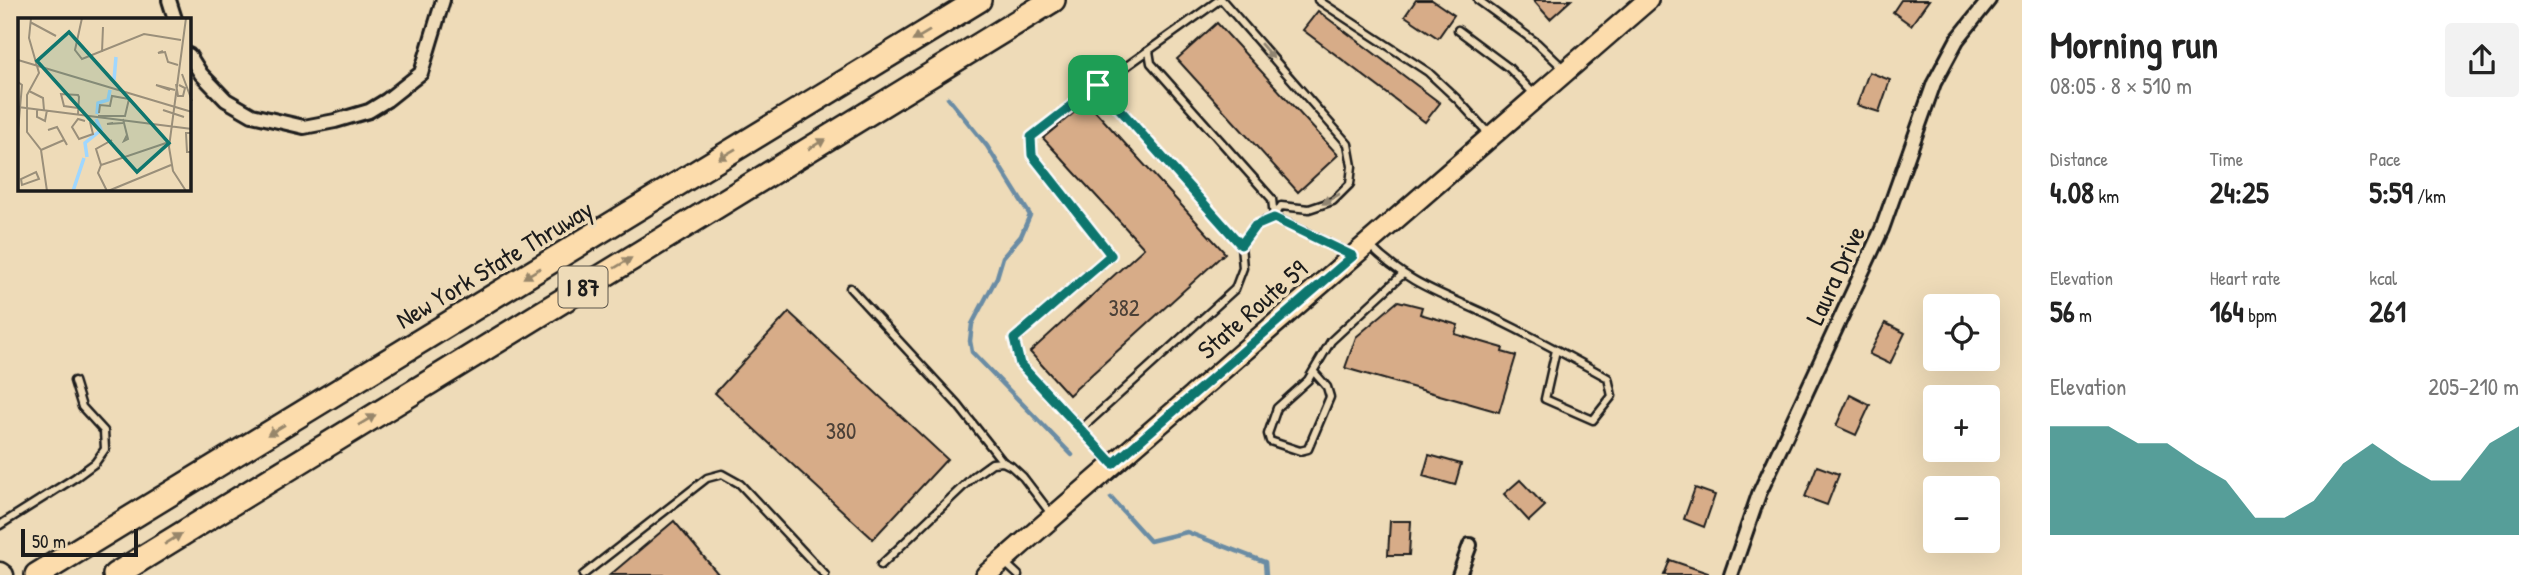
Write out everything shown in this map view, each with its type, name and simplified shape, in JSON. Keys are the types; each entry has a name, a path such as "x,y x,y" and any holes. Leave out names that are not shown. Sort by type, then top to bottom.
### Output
{"highway":[{"name":"New York State Thruway","path":"44,571 979,0"},
{"name":"I 87","path":"115,575 1052,0"}],"main road":[{"name":"State Route 59","path":"992,571 1647,0"}],"street":[{"path":"169,0 175,18"},
{"path":"191,58 201,74 226,100 252,115 304,127 335,121 369,111 421,73 443,0"},
{"name":"Laura Drive","path":"1731,575 1759,494 1882,229 1934,83 1957,40 1989,0"},
{"path":"1459,575 1470,545"},
{"path":"0,572 4,575"}],"lane":[{"path":"1113,464 1020,364 1014,339 1111,255 1032,155 1031,137 1098,85 1220,0 1348,144 1352,166 1350,184 1333,201 1309,209 1281,206 1274,218 1255,226 1241,245"},
{"path":"1318,0 1428,72 1491,136"},
{"path":"1478,0 1537,43 1566,71"},
{"path":"1458,30 1510,68 1537,96"},
{"path":"1149,51 1151,63 1272,199 1274,218"},
{"path":"1081,429 1235,289 1243,268 1241,245 1098,85"},
{"path":"1274,218 1360,250 1419,284 1497,319 1608,377 1612,396 1593,420 1545,399 1556,350"},
{"path":"1314,372 1327,387 1330,397 1308,449 1300,451 1270,440 1268,434 1277,408 1314,372 1331,341 1403,274"},
{"path":"850,288 958,405 1003,462 1023,477 1054,516"},
{"path":"0,525 21,509 76,477 95,463 105,449 104,431 82,407 74,381"},
{"path":"881,565 974,475 992,463 1003,462"},
{"path":"583,575 707,478 722,474 740,484 825,575"},
{"path":"992,571 1018,575"}],"building":[{"path":"1416,0 1432,0 1454,15 1438,38 1405,16"},
{"path":"1533,0 1571,0 1550,19"},
{"path":"1901,0 1929,0 1911,25 1893,12"},
{"path":"1318,11 1440,103 1425,122 1303,30"},
{"path":"1217,23 1338,155 1298,192 1177,59"},
{"path":"1869,72 1890,80 1879,112 1857,105"},
{"path":"1087,102 1225,253 1069,395 1030,352 1144,248 1043,138"},
{"path":"1398,301 1422,307 1420,314 1458,325 1455,334 1503,348 1502,352 1516,356 1499,412 1345,368 1356,337"},
{"path":"789,312 947,459 873,539 715,393"},
{"path":"1885,323 1905,333 1890,364 1869,354"},
{"path":"1850,395 1870,405 1856,435 1836,426"},
{"path":"1429,455 1461,464 1455,485 1423,476"},
{"path":"1817,466 1839,474 1827,505 1805,497"},
{"path":"1520,480 1545,506 1529,521 1504,494"},
{"path":"1695,488 1715,495 1704,527 1684,519"},
{"path":"674,521 719,575 610,575"},
{"path":"1390,521 1411,521 1409,555 1388,555"},
{"path":"1670,560 1708,573 1708,575 1664,575"}],"waterway":[{"path":"948,98 987,146 1030,215 1021,236 1003,257 997,277 972,324 972,352 1072,455"},
{"path":"1111,498 1150,541 1187,532 1265,562 1266,575"}],"route":[{"path":"1098,85 1241,245 1255,226 1274,218 1353,256 1113,464 1020,364 1014,339 1111,255 1032,155 1031,137 1098,85"}]}
